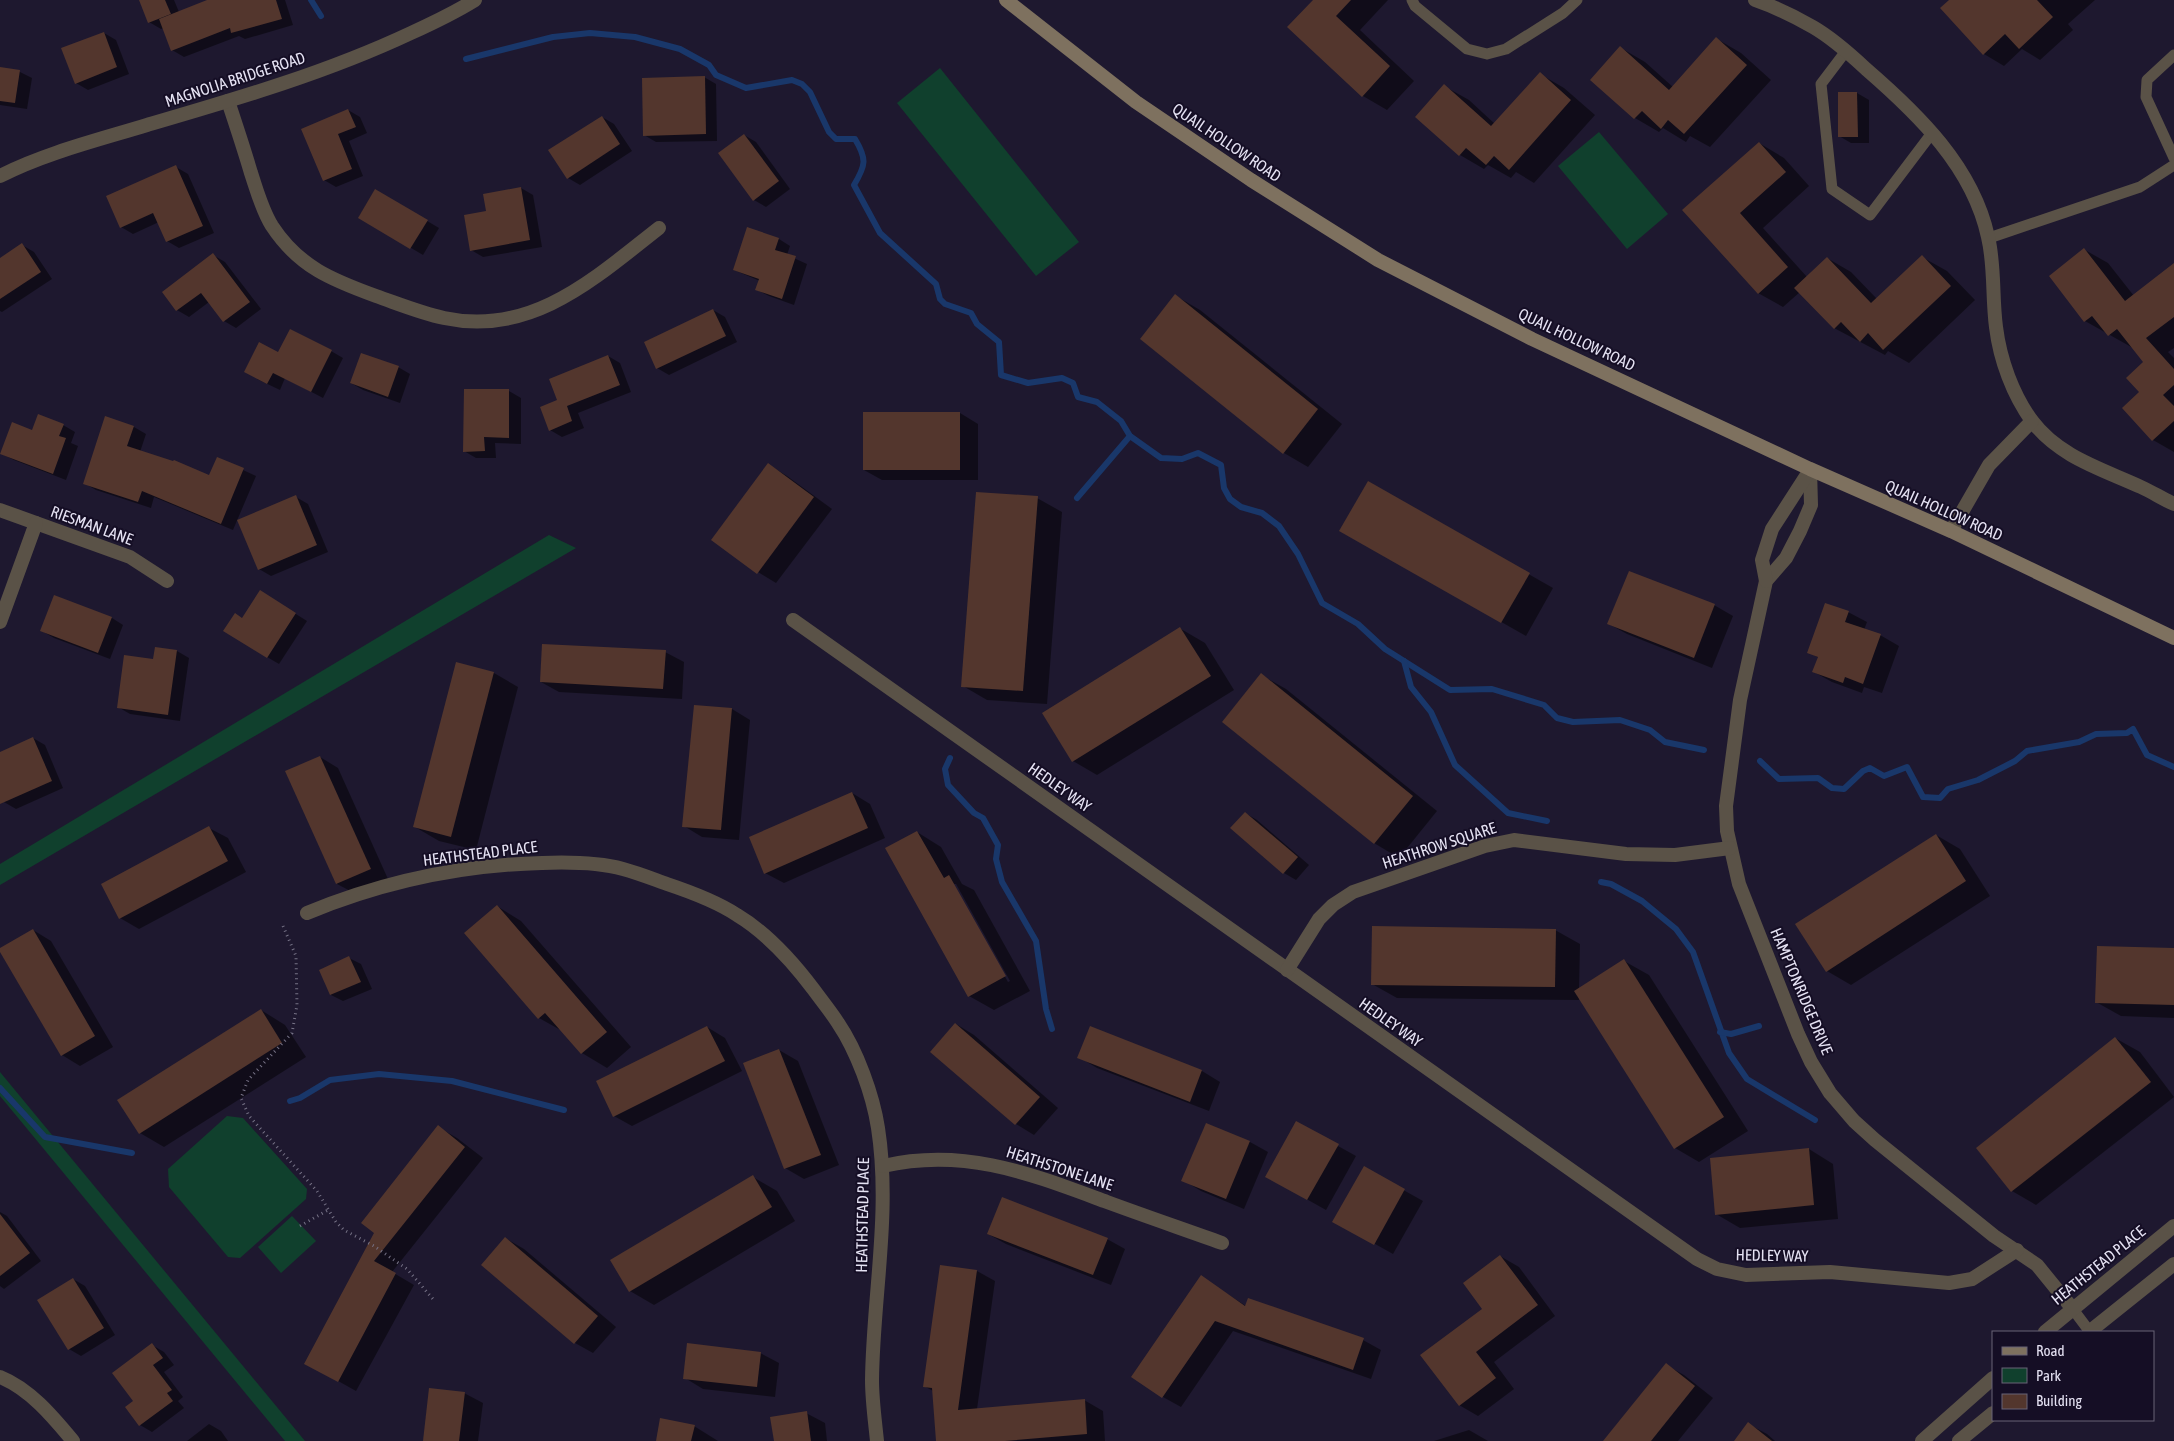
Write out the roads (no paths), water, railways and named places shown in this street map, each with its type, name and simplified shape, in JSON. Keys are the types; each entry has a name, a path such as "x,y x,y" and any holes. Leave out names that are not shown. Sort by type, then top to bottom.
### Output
{"main road":[{"name":"QUAIL HOLLOW ROAD","path":"1006,0 1136,102 1252,180 1378,260 1532,339 1810,469 1951,531 2174,638"}],"street":[{"name":"MAGNOLIA BRIDGE ROAD","path":"0,176 93,141 228,101 310,74 382,46 460,10 475,0"},
{"path":"1755,0 1781,9 1815,28 1846,51 1899,97 1932,133 1958,167 1979,205 1989,238 1996,328 2004,362 2020,403 2046,438 2068,454 2174,504"},
{"path":"228,101 262,204 272,225 288,248 310,267 334,281 414,310 446,318 479,321 513,318 545,308 589,284 659,228"},
{"path":"1951,531 1988,465 2032,421"},
{"name":"HAMPTONRIDGE DRIVE","path":"1810,469 1772,529 1762,560 1766,581 1739,709 1726,806 1727,831 1739,884 1798,1034 1811,1062 1830,1093 1854,1121 1875,1140 1994,1236 2037,1265 2072,1308"},
{"name":"HAMPTONRIDGE DRIVE","path":"1766,581 1786,558 1811,505 1810,469"},
{"name":"RIESMAN LANE","path":"0,510 130,557 167,581"},
{"path":"0,622 36,523"},
{"name":"HEDLEY WAY","path":"793,620 1697,1259 1717,1269 1746,1275 1830,1272 1895,1277 1949,1284 1972,1279 2017,1250"},
{"name":"HEATHROW SQUARE","path":"1287,970 1319,919 1332,905 1353,892 1485,846 1514,840 1626,854 1675,855 1730,848"},
{"name":"HEATHSTEAD PLACE","path":"307,913 398,881 454,870 513,863 562,862 622,868 718,904 739,916 768,938 804,977 840,1025 855,1054 871,1097 878,1126 883,1166 883,1202 872,1382 877,1441"},
{"name":"HEATHSTONE LANE","path":"883,1166 923,1159 950,1158 991,1164 1046,1179 1222,1243"},
{"name":"HEATHSTEAD PLACE","path":"2046,1331 2174,1226"},
{"path":"2091,1331 2174,1264"},
{"path":"0,1377 22,1389 50,1415 73,1441"},
{"path":"1922,1441 1992,1379"},
{"path":"1959,1441 1992,1414"}],"lane":[{"path":"1412,0 1415,6 1467,48 1487,54 1506,49 1563,13 1577,0"},
{"path":"1846,51 1821,84 1832,189 1870,215 1932,133"},
{"path":"2174,55 2160,65 2147,80 2146,97 2174,158"},
{"path":"1989,238 2140,187 2174,165"},
{"path":"2072,1308 2089,1331"}],"waterway":[{"path":"311,0 321,16"},
{"path":"466,59 553,37 590,33 635,37 680,49 709,65 716,75 746,88 792,80 802,84 810,92 829,132 836,139 855,139 859,146 864,162 854,185 880,233 936,284 940,299 945,304 971,313 977,324 999,342 1001,375 1028,383 1062,378 1073,383 1078,397 1097,402 1121,421 1130,436 1161,458 1182,459 1198,453 1221,465 1224,488 1230,499 1241,507 1262,513 1279,526 1298,554 1322,603 1358,624 1385,649 1450,690 1492,689 1544,705 1557,718 1573,722 1620,720 1650,730 1665,742 1704,750"},
{"path":"1077,498 1130,436"},
{"path":"1404,661 1411,687 1431,712 1455,765 1508,813 1547,821"},
{"path":"1760,761 1779,779 1818,778 1832,788 1844,789 1863,771 1870,768 1884,776 1907,767 1923,797 1940,798 1948,789 1978,780 2015,761 2027,751 2079,742 2096,734 2127,733 2133,729 2147,755 2174,767"},
{"path":"950,758 945,769 948,785 974,813 983,818 998,845 996,859 1002,882 1036,941 1046,1009 1052,1029"},
{"path":"1601,882 1611,884 1642,901 1676,929 1693,952 1729,1053 1747,1079 1815,1120"},
{"path":"1720,1032 1731,1034 1759,1026"},
{"path":"290,1101 300,1098 330,1080 379,1074 452,1081 564,1110"},
{"path":"0,1088 45,1137 132,1153"}]}
